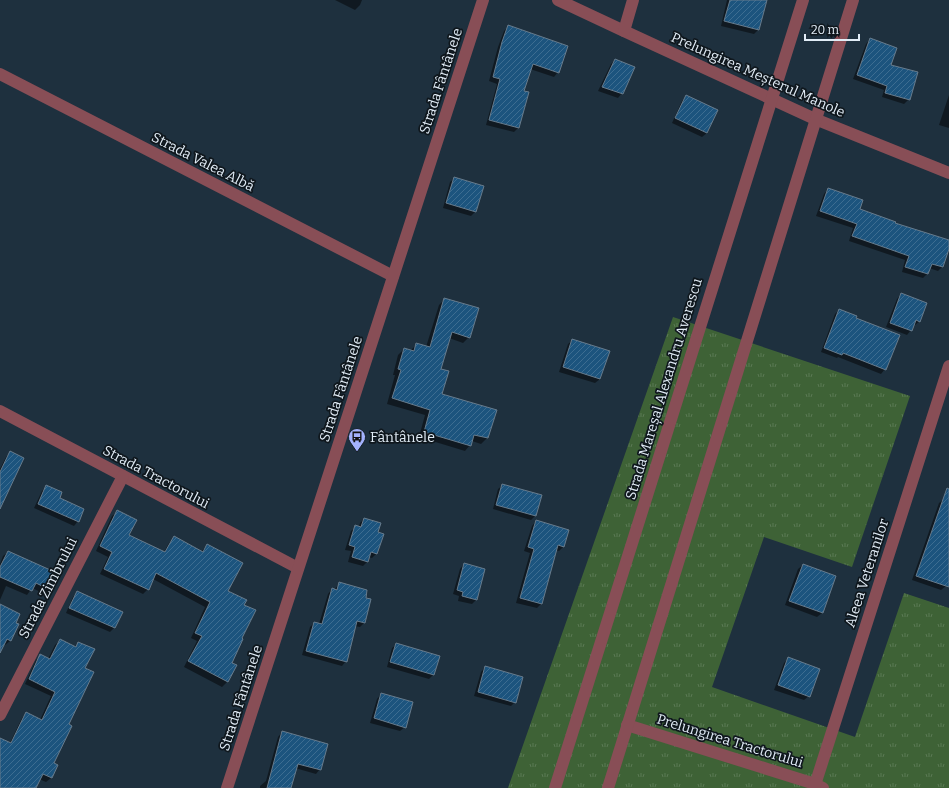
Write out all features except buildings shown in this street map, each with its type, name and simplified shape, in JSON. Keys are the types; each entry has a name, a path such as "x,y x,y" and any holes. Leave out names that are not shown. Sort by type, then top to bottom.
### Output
{"street":[{"name":"Strada Fântânele","path":"227,788 392,276 483,0"},
{"name":"Prelungirea Meșterul Manole","path":"558,0 815,119 949,173"},
{"path":"624,31 633,0"},
{"name":"Strada Mareșal Alexandru Averescu","path":"555,788 771,99 804,0"},
{"path":"608,788 853,0"},
{"name":"Strada Valea Albă","path":"0,74 392,276"},
{"name":"Aleea Veteranilor","path":"817,787 949,366"},
{"name":"Strada Tractorului","path":"0,411 298,568"},
{"name":"Strada Zimbrului","path":"0,715 123,476"},
{"name":"Prelungirea Tractorului","path":"627,725 817,787"}],"green space":[{"path":"673,317 910,396 852,567 764,537 712,687 855,737 904,593 949,608 949,788 508,788"}],"place":[{"name":"Fântânele","path":"357,452"}]}
